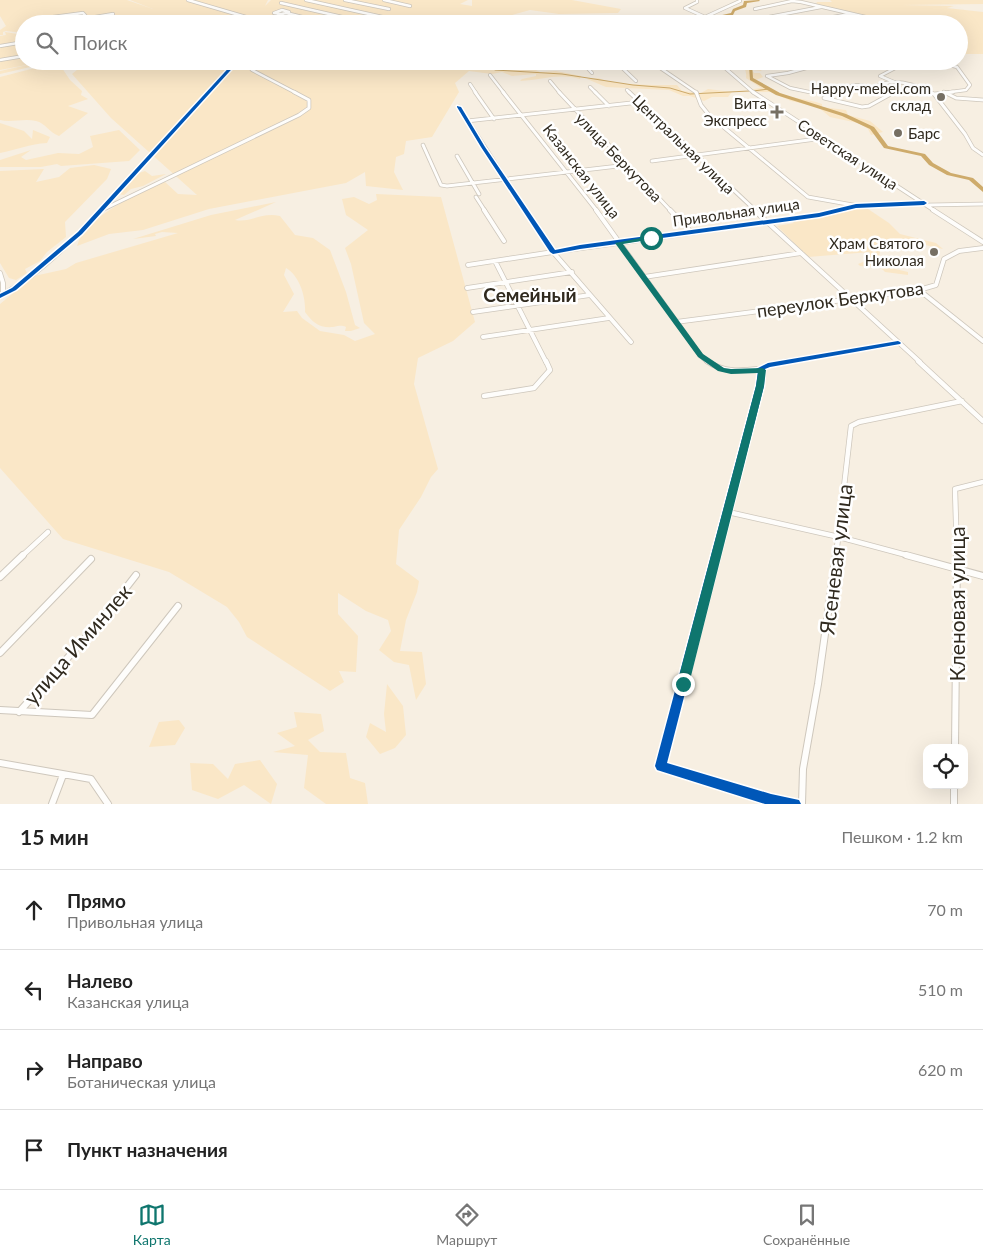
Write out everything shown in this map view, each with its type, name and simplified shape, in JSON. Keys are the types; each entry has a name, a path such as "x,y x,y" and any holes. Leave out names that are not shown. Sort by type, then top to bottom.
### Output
{"street":[{"path":"188,0 239,15"},
{"path":"306,0 374,15"},
{"path":"296,15 286,12 274,12 279,14 286,12 316,0"},
{"path":"345,0 389,9"},
{"path":"384,0 410,6"},
{"path":"697,0 685,8 700,15"},
{"path":"755,9 790,0 825,6 858,15"},
{"path":"708,15 740,1"},
{"path":"282,3 332,15"},
{"path":"779,15 825,6"},
{"path":"68,15 83,13 85,15"},
{"path":"841,15 852,13"},
{"path":"107,15 113,14"},
{"path":"0,46 15,44"},
{"path":"0,60 15,58"},
{"path":"1,295 14,289 68,243 99,212 229,70"},
{"path":"99,212 147,186 299,116 309,108 309,100 252,70"},
{"path":"589,70 592,73"},
{"path":"624,70 636,81"},
{"path":"666,70 696,91 709,115 808,197 856,206 983,204"},
{"name":"Советская улица","path":"728,70 758,96 983,242"},
{"path":"799,70 767,76 790,88 809,92"},
{"path":"892,70 880,76 896,82 920,86 934,94 965,134 972,148 983,155"},
{"path":"934,94 969,88 970,85 960,70"},
{"name":"Казанская улица","path":"490,75 607,224 618,243 701,356 721,370 731,372 760,369 768,365 898,343"},
{"name":"улица Беркутова","path":"550,80 574,110 691,232"},
{"path":"874,88 889,95 869,106 862,107 824,98 847,85 874,88 880,84 896,82"},
{"path":"470,84 494,119"},
{"path":"590,87 609,106"},
{"name":"Центральная улица","path":"627,90 983,421"},
{"path":"943,91 956,98 983,100"},
{"path":"467,121 640,102"},
{"path":"459,107 553,252 630,342"},
{"path":"652,161 824,138"},
{"path":"423,145 441,185 448,186 627,165"},
{"path":"457,156 504,241"},
{"name":"Привольная улица","path":"468,265 819,215 856,206"},
{"name":"переулок Беркутова","path":"676,322 919,290 936,285 944,259 951,254 983,248"},
{"path":"644,277 801,253"},
{"path":"484,396 534,388 550,370 504,282 495,260"},
{"path":"467,288 572,272"},
{"path":"0,273 3,283 1,295"},
{"path":"919,290 983,341"},
{"path":"473,312 590,294"},
{"path":"483,337 609,318"},
{"path":"760,369 760,386 661,766 771,800 795,804"},
{"name":"Ясеневая улица","path":"802,804 803,769 818,684 839,537 850,426 859,422 962,401"},
{"name":"Кленовая улица","path":"955,744 958,570 955,488 983,482"},
{"path":"728,512 839,537 983,576"},
{"path":"0,577 48,532"},
{"path":"0,653 91,559"},
{"name":"улица Иминлек","path":"18,712 98,624 136,575"},
{"path":"0,710 92,715 178,606"},
{"path":"0,763 91,779 108,804"},
{"path":"52,804 63,775"},
{"path":"954,789 954,804"}],"shaded area":[{"path":"0,0 127,0 153,9 130,0 268,0 265,6 271,0 468,0 460,4 472,6 472,0 572,0 621,9 618,13 559,14 530,10 512,15 15,15 15,32 6,31 3,32 3,35 0,35 0,30 6,26 0,16"},
{"path":"830,0 983,0 983,4 902,5 954,6 947,8 983,12 983,54 968,54 968,15 859,15 816,4 817,2 832,2"},
{"path":"5,32 15,34 15,67 0,70 0,36 6,35"},
{"path":"15,68 15,70 17,70 0,74 0,71"},
{"path":"27,70 63,70 70,80 82,91 81,95 88,99 68,106 88,113 59,136 36,121 0,120 0,77"},
{"path":"77,70 536,70 540,72 556,71 581,76 580,79 557,77 520,81 536,76 536,74 512,76 502,72 492,74 469,71 455,83 459,92 432,137 406,141 404,154 396,157 394,172 403,190 366,186 365,172 346,183 209,209 143,230 109,234 77,246 82,235 90,225 101,216 127,200 165,182 178,194 197,195 111,118 72,74"},
{"path":"745,70 760,73 763,77 756,80 787,96 822,104 822,107 846,110 848,115 870,121 883,132 871,135 868,129 858,123 830,117 818,107 791,101 771,92 755,92 753,89 761,88 746,78"},
{"path":"598,78 626,84 677,85 682,91 701,93 708,89 732,92 728,97 712,97 704,101 690,96 683,96 669,90 606,87 587,79"},
{"path":"0,123 24,131 32,139 33,130 50,137 47,143 0,153"},
{"path":"119,130 140,150 129,161 61,166 57,164 41,167 0,167 0,160 31,150 21,157 26,160 58,153 79,154 93,147 90,136"},
{"path":"94,165 111,169 107,179 65,222 66,237 47,252 40,261 25,269 27,273 16,280 9,278 0,263 0,171 44,169 36,182 59,177 70,168"},
{"path":"145,171 152,176 166,174 143,186 131,189 124,195 118,194 139,173"},
{"path":"376,194 441,197 475,322 453,341 418,358 414,384 438,469 431,477 421,497 399,530 396,564 419,581 417,592 406,620 400,651 422,652 426,684 416,700 409,665 394,662 379,650 391,631 388,620 366,611 338,593 338,614 358,636 356,672 339,671 344,682 330,691 247,637 239,622 227,607 169,572 63,539 0,468 0,304 34,276 66,269 76,263 178,233 162,232 155,234 156,236 133,239 211,215 276,202 235,220 241,221 267,215 280,216 295,235 313,238 330,250 346,292 355,325 360,328 345,331 346,327 344,326 324,327 314,322 305,312 303,294 295,276 286,268 284,275 294,294 283,312 297,311 302,318 320,331 344,335 355,341 375,334 364,323 351,264 345,248 368,230 346,215 342,199 354,197 369,204 377,200"},
{"path":"865,207 889,223 900,234 936,243 943,249 908,241 903,244 888,241 882,244 879,256 883,260 878,265 908,272 908,275 885,272 877,267 860,266 858,264 863,262 870,252 808,257 777,226 794,223 791,220"},
{"path":"387,684 403,706 406,735 395,748 380,754 366,737 370,723 386,732 384,714"},
{"path":"294,712 321,714 324,731 308,740 320,752 346,753 350,778 365,783 368,804 326,804 304,788 308,755 273,752 295,746 277,733 297,727"},
{"path":"179,720 185,728 175,745 149,747 159,722"},
{"path":"260,760 277,784 271,804 244,785 218,799 192,790 190,763 213,764 228,779 235,764"}],"waterway":[{"path":"728,15 732,14 734,10 745,6 745,2 757,0"},
{"path":"495,70 562,74 633,85 670,88 690,94 749,91"},
{"path":"751,70 751,79 778,94 844,115 872,128 886,147 923,155 931,164 949,174 971,179 983,190"},
{"path":"753,91 769,89"}],"cycle path":[{"path":"0,296 14,289 80,233 229,70"},
{"path":"459,107 483,147 553,252 819,215 856,206 924,203"},
{"path":"795,804 771,800 661,766 760,386 762,370 760,369 768,365 898,343"}],"place":[{"name":"Happy-mebel.com склад","path":"941,97"},
{"name":"Вита Экспресс","path":"777,112"},
{"name":"Барс","path":"898,133"},
{"name":"Храм Святого Николая","path":"934,252"}],"district":[{"name":"Семейный","path":"530,294"}],"route":[{"path":"651,238 618,243 701,356 721,370 731,372 762,370 760,386 683,684"}]}
